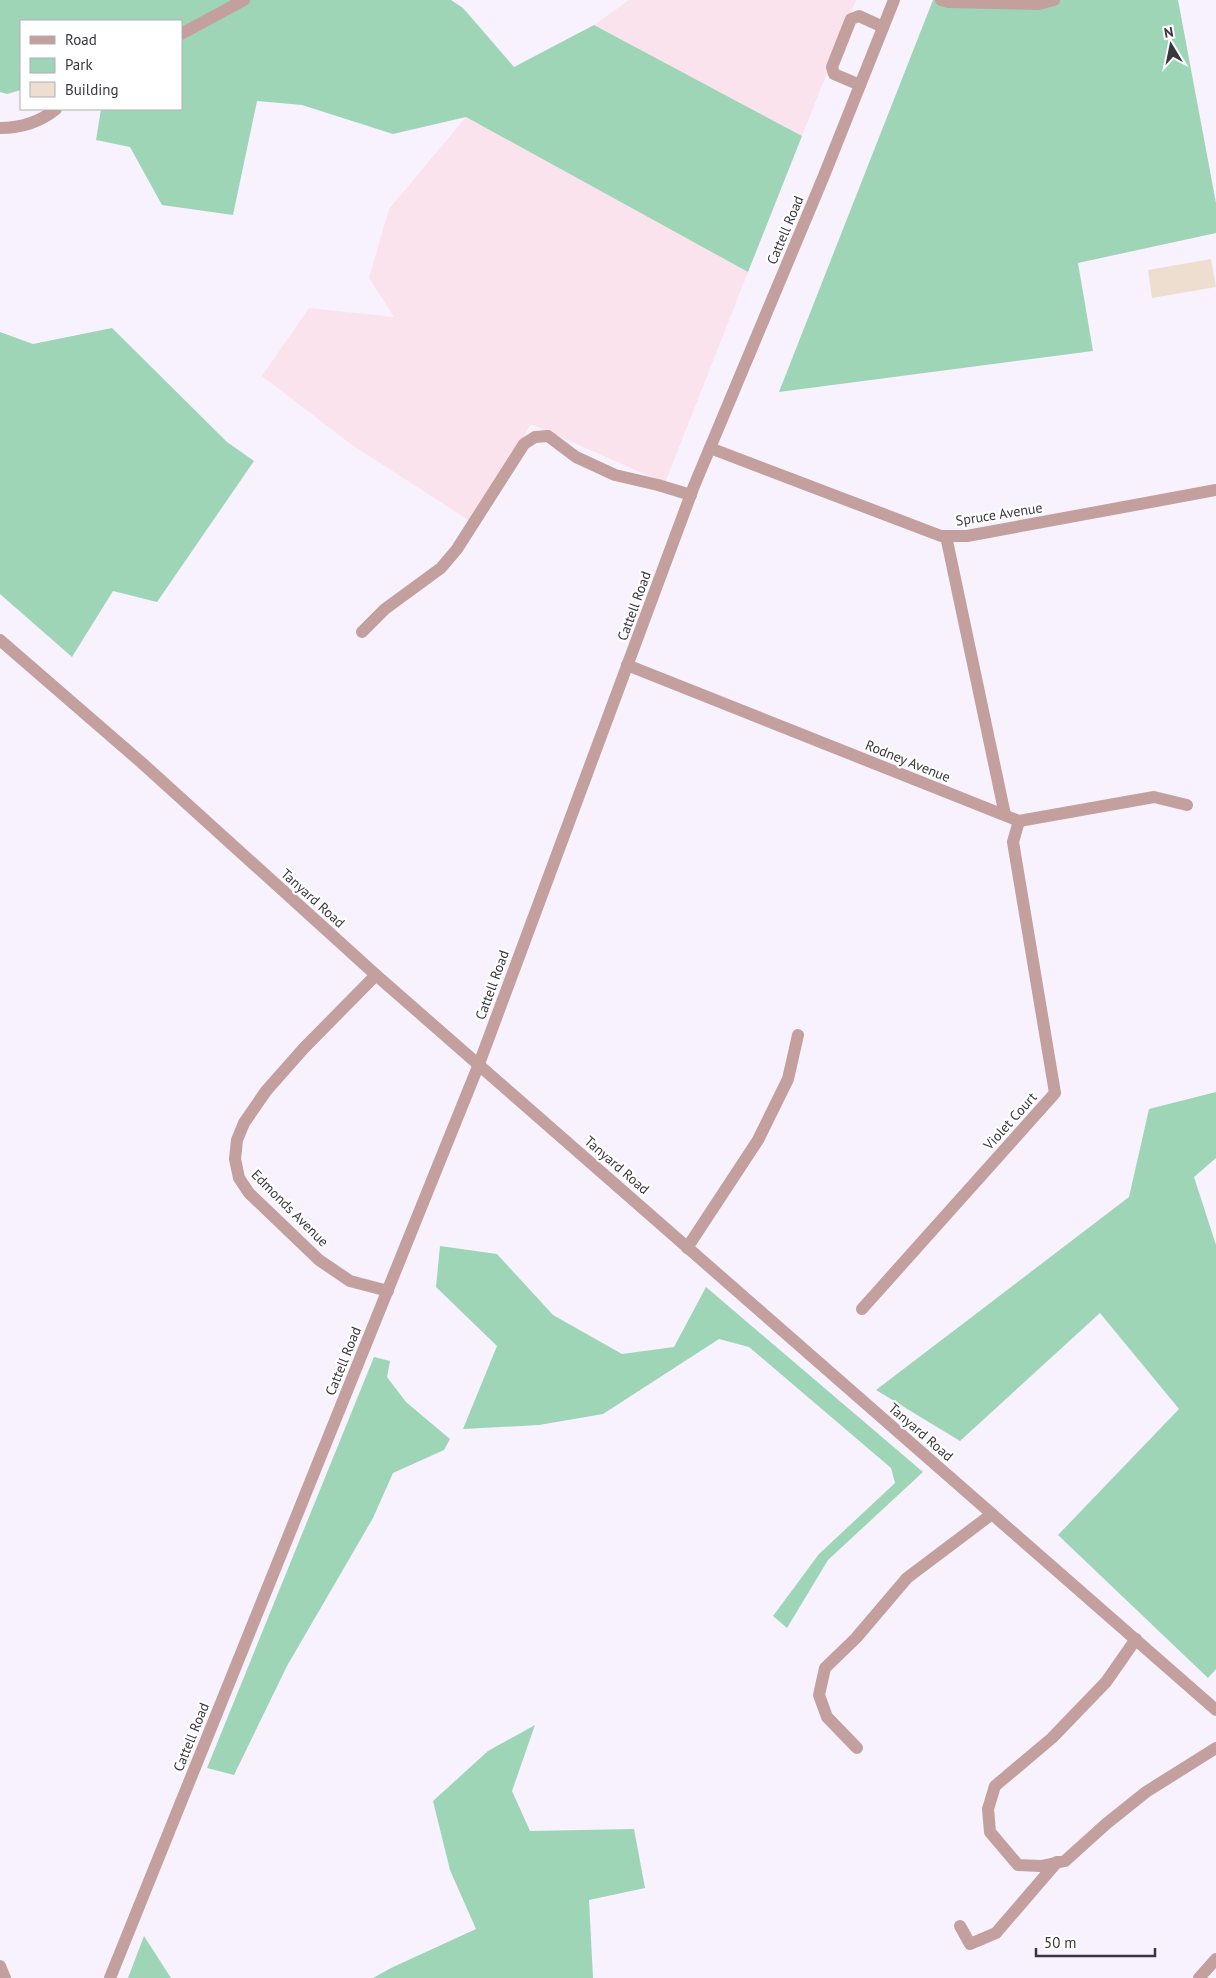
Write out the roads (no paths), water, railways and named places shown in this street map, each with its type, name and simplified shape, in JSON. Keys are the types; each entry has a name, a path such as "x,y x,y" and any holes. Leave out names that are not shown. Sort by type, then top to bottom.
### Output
{"street":[{"path":"182,33 244,0"},
{"name":"Cattell Road","path":"110,1978 479,1064 691,495 894,0"},
{"path":"941,0 948,2 1039,4 1054,0"},
{"path":"860,85 834,74 832,67 851,19 858,16 883,27"},
{"path":"0,128 12,128 29,124 54,110"},
{"path":"362,632 385,610 440,568 457,549 524,444 535,437 548,436 576,456 615,475 691,495"},
{"name":"Spruce Avenue","path":"710,448 946,536 967,536 1216,490"},
{"path":"946,536 1005,816"},
{"name":"Tanyard Road","path":"0,640 142,763 376,975 1216,1710"},
{"name":"Rodney Avenue","path":"627,666 1019,821 1154,797 1187,805"},
{"name":"Violet Court","path":"862,1309 1055,1093 1013,842 1019,821"},
{"name":"Edmonds Avenue","path":"376,975 304,1048 266,1091 244,1122 236,1140 235,1159 238,1178 249,1193 319,1260 350,1281 388,1291"},
{"path":"687,1248 758,1140 788,1078 798,1035"},
{"path":"857,1748 827,1718 819,1695 825,1668 856,1638 907,1578 992,1514"},
{"path":"1136,1639 1106,1682 1059,1731 995,1786 988,1809 990,1832 1018,1864 1040,1866 1066,1861 1106,1824 1146,1792 1216,1748"},
{"path":"960,1926 970,1944 996,1934 1058,1862"},
{"path":"1199,1978 1216,1959"},
{"path":"0,1966 5,1978"}]}
